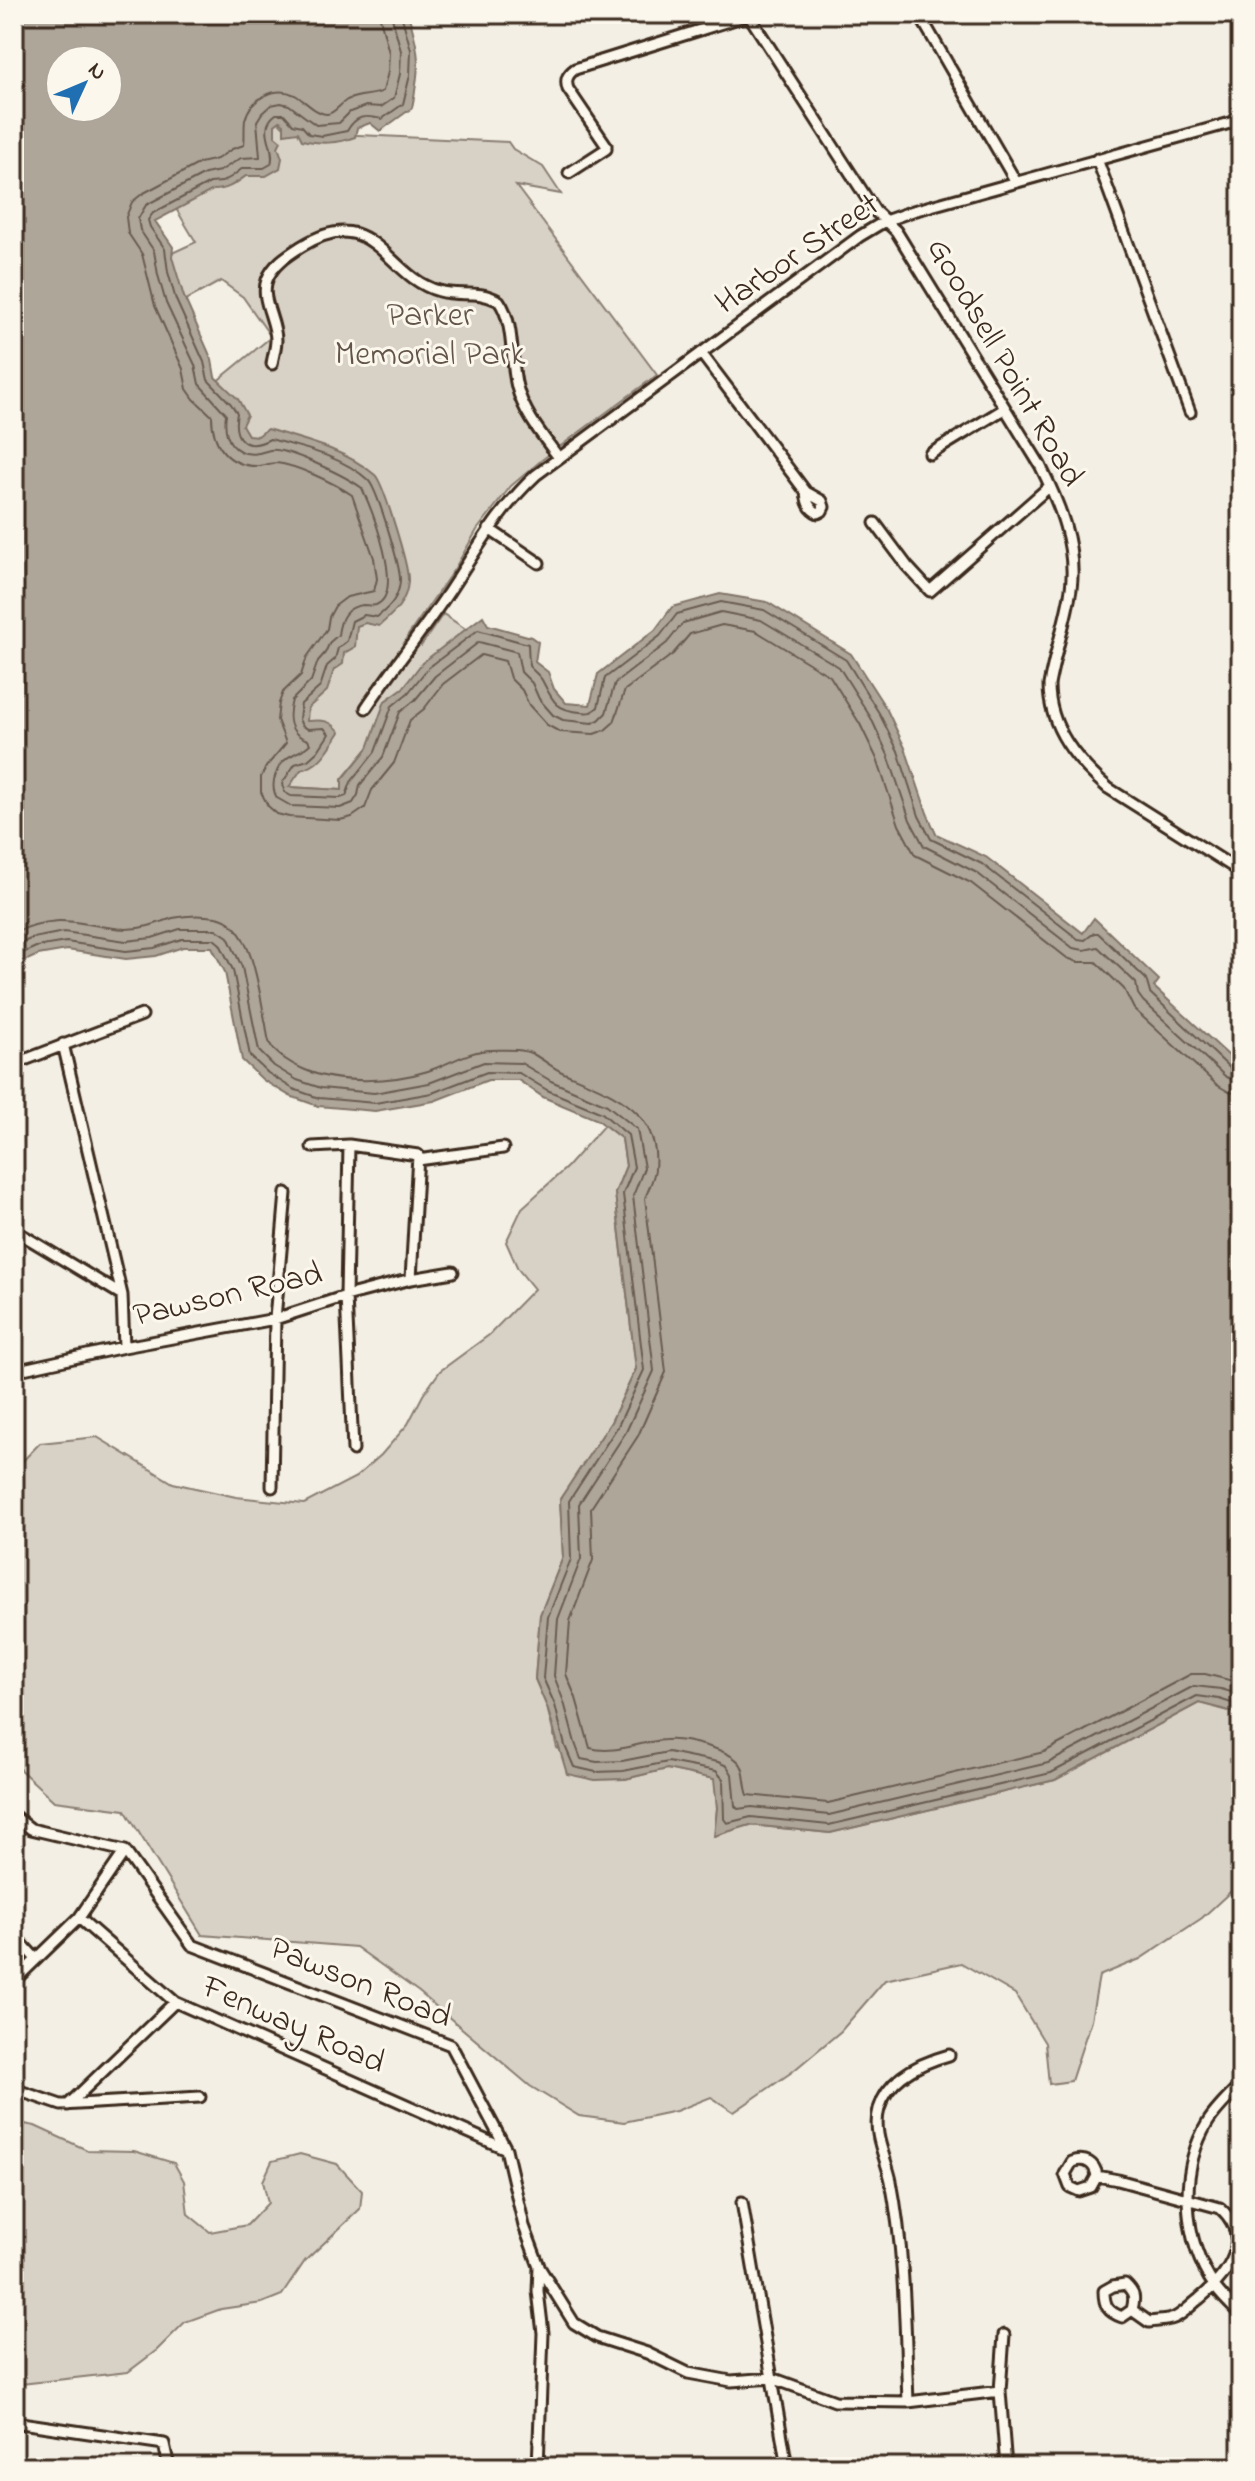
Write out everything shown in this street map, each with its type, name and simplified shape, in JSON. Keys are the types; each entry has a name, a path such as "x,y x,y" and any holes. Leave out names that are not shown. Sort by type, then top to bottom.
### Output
{"street":[{"path":"569,173 606,149 568,89 566,83 570,73 748,14"},
{"name":"Goodsell Point Road","path":"748,14 875,211 896,231 1050,486 1065,526 1073,564 1071,590 1049,685 1049,701 1056,724 1075,755 1108,788 1241,872"},
{"path":"919,14 1016,182"},
{"name":"Harbor Street","path":"366,708 517,493 559,458 825,261 885,221 913,211 1241,120"},
{"path":"1097,159 1190,412"},
{"path":"272,364 276,339 266,294 268,277 279,262 310,241 358,233 418,281 439,292 479,293 499,301 506,317 518,389 535,426 559,458"},
{"path":"701,353 806,492"},
{"path":"930,454 1004,409"},
{"path":"875,523 930,591 1050,486"},
{"path":"489,529 539,563"},
{"path":"14,1064 142,1015"},
{"path":"63,1044 122,1295 124,1347"},
{"path":"349,1145 346,1296 353,1450"},
{"path":"312,1147 349,1145 418,1155 411,1279"},
{"path":"418,1160 503,1148"},
{"path":"272,1487 275,1319 286,1193"},
{"path":"14,1230 122,1295"},
{"name":"Pawson Road","path":"14,1371 275,1319 346,1296 453,1272"},
{"path":"14,1816 31,1829 125,1851 79,1918 14,1981"},
{"name":"Pawson Road","path":"125,1851 192,1945 451,2045 506,2149 524,2226 539,2266 538,2291 543,2333 538,2467"},
{"name":"Fenway Road","path":"79,1918 175,2002 506,2149"},
{"path":"14,1935 36,1959"},
{"path":"68,2105 175,2002"},
{"path":"908,2402 902,2248 890,2178 876,2127 880,2107 888,2091 908,2071 949,2055"},
{"path":"1241,2085 1208,2122 1200,2139 1189,2182 1188,2200 1194,2244 1214,2286 1241,2315"},
{"path":"14,2089 61,2105 200,2097"},
{"path":"1097,2176 1220,2208 1232,2218 1239,2234 1241,2246 1238,2257 1224,2278 1173,2319 1149,2322 1132,2310"},
{"path":"742,2202 787,2467"},
{"path":"539,2266 574,2323 597,2337 647,2353 688,2373 731,2381 772,2378 835,2401 908,2402 1000,2391"},
{"path":"1004,2335 1000,2391 1006,2467"},
{"path":"14,2422 164,2444 169,2467"}],"green space":[{"name":"Parker Memorial Park","path":"278,121 285,128 337,134 508,142 513,149 543,167 561,194 516,186 657,375 511,486 477,530 407,637 421,646 443,614 476,636 368,748 342,779 342,790 288,787 303,724 251,440 210,387 271,337 243,297 221,281 177,305 159,259 196,242 172,202"},
{"path":"604,1125 622,1139 626,1166 615,1193 636,1369 611,1422 560,1499 563,1557 540,1615 535,1679 547,1707 557,1748 625,1779 667,1769 715,1779 715,1835 750,1825 830,1833 1055,1780 1199,1703 1241,1714 1241,1882 1202,1918 1140,1959 1099,1976 1091,2020 1071,2081 1049,2084 1045,2043 1015,1994 961,1963 885,1980 841,2031 792,2072 734,2112 711,2097 676,2111 624,2122 579,2116 530,2086 419,1992 356,1947 202,1935 125,1810 54,1801 14,1764 14,1470 40,1443 97,1437 173,1483 236,1497 304,1504 356,1477 381,1455 408,1424 440,1371 489,1335 534,1289 518,1269 506,1242 522,1208 567,1167"},
{"path":"14,2122 35,2126 87,2150 134,2151 174,2163 184,2181 188,2214 210,2232 247,2225 268,2203 263,2181 272,2161 300,2154 337,2164 362,2191 360,2209 305,2261 282,2295 262,2303 221,2309 185,2322 157,2350 128,2372 14,2387"}],"water":[{"path":"14,14 408,14 418,61 412,108 380,131 370,123 357,128 355,137 335,142 302,140 298,132 284,134 284,124 280,121 275,125 275,136 281,141 278,147 282,158 280,168 266,176 246,176 155,221 173,247 172,257 184,297 212,360 215,377 238,399 247,415 242,425 248,435 258,436 267,429 309,442 351,458 375,475 389,508 404,560 407,588 395,612 379,626 365,623 357,626 355,647 344,653 343,664 334,670 327,691 308,708 307,721 325,721 340,732 324,756 314,765 301,770 289,787 342,790 342,780 368,748 385,701 403,688 422,663 483,616 488,625 531,637 538,642 535,662 548,672 554,689 566,703 590,705 598,674 655,630 672,607 720,594 767,602 851,654 887,710 905,748 936,834 986,857 1083,933 1094,918 1159,980 1154,987 1241,1067 1241,1714 1199,1703 1055,1780 830,1833 750,1825 714,1836 717,1808 714,1779 667,1769 625,1779 595,1780 567,1774 547,1707 535,1679 540,1615 563,1557 560,1499 611,1422 636,1369 615,1193 626,1166 622,1139 598,1120 543,1097 518,1080 488,1080 434,1101 375,1111 318,1106 290,1096 263,1080 242,1060 225,972 212,947 183,947 156,956 126,959 67,950 38,955 14,966"}]}
